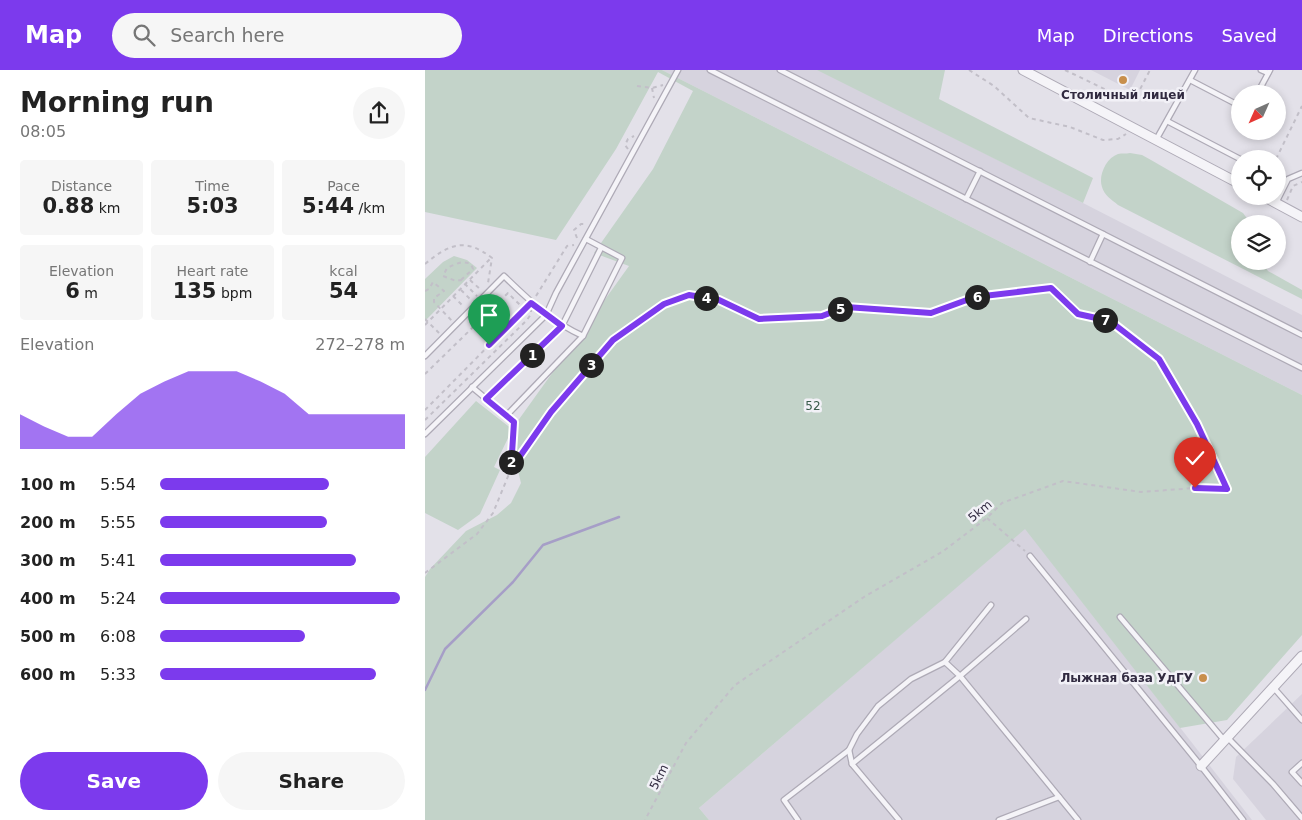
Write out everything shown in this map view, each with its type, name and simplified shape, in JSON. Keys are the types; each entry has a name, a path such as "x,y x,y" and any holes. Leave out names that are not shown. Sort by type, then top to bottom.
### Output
{"street":[{"path":"1023,70 1231,179"},
{"path":"1280,205 1302,217"},
{"path":"1201,766 1302,656"}],"lane":[{"path":"425,434 546,315 678,70"},
{"path":"710,70 1302,368"},
{"path":"780,70 1302,335"},
{"path":"1157,140 1195,70"},
{"path":"1261,70 1269,72 1262,85"},
{"path":"1190,80 1231,101"},
{"path":"1167,121 1231,154"},
{"path":"966,199 980,171"},
{"path":"1286,181 1302,173"},
{"path":"1090,262 1103,234"},
{"path":"507,416 583,336 622,258 586,239"},
{"path":"486,399 562,326 601,248"},
{"path":"425,356 504,276 530,305 562,326 583,336"},
{"path":"472,387 514,422"},
{"path":"1030,556 1243,820"},
{"path":"798,820 783,800 849,750 857,734 878,706 911,679 945,662 991,606"},
{"path":"1120,617 1226,739 1262,772 1302,818"},
{"path":"852,764 960,676 1026,619"},
{"path":"945,662 960,676 1078,820"},
{"path":"1273,687 1302,720"},
{"path":"849,750 852,764 899,820"},
{"path":"1302,763 1293,772 1302,783"},
{"path":"999,820 1059,797"}],"path":[{"path":"969,70 994,86 1029,118 1070,127 1103,140 1117,139 1134,128"},
{"path":"1065,70 1125,99 1135,99 1150,70"},
{"path":"637,86 652,88 665,84 661,90"},
{"path":"652,88 655,103 658,97"},
{"path":"1280,150 1302,106"},
{"path":"1298,115 1302,117"},
{"path":"637,136 633,143 629,151 625,145 626,142 631,137 637,136"},
{"path":"1286,201 1293,186 1302,182"},
{"path":"580,242 574,230 581,224 589,224 586,230"},
{"path":"425,264 440,252 454,245 473,246 492,258"},
{"path":"425,410 530,305 567,246 576,245"},
{"path":"425,324 492,258"},
{"path":"485,295 492,258"},
{"path":"461,262 471,264 473,269 461,280 456,282 443,276 447,268 461,262"},
{"path":"461,280 491,310"},
{"path":"425,291 429,289 433,282 444,291 433,298 434,302 465,335"},
{"name":"5km","path":"511,469 551,412 613,340 664,304 689,295 719,300 759,319 822,316 846,307 931,313 975,297 1051,288 1078,314 1110,321 1159,359 1197,424 1227,489 1195,488 1141,492 1063,481 1002,503 987,518 942,552 864,597 735,685 686,743 645,820"},
{"path":"425,374 508,293 525,310"},
{"path":"425,420 527,320 531,314 530,305"},
{"path":"425,319 428,322"},
{"path":"450,385 456,390"},
{"path":"425,573 477,534 493,513 511,469 514,422"},
{"path":"987,518 1030,556"}],"shaded area":[{"path":"662,70 820,70 1083,203 1302,315 1302,395"},
{"name":"Столичный лицей","path":"1091,70 1140,70 1130,90"},
{"path":"1025,528 1252,820 709,820 699,808"},
{"path":"1302,694 1302,820 1266,820 1233,779 1236,757"}],"green space":[{"name":"52","path":"425,70 662,70 1302,395 1302,635 1227,720 1180,728 1025,529 699,808 709,820 425,820 425,577 430,569 466,531 497,515 511,503 521,483 511,443 512,430 494,467 500,470 480,514 458,530 425,513 425,457 476,401 512,429 629,266 594,253 653,169 693,91 658,72 616,149 556,240 425,212"},
{"path":"817,70 945,70 939,99 1093,178 1083,203"},
{"path":"1119,154 1142,155 1243,213 1244,215 1231,215 1231,263 1118,205 1111,199 1102,187 1101,178 1104,168 1110,159"},
{"path":"454,256 467,260 477,268 425,321 425,279 443,262"},
{"path":"1245,270 1267,270 1302,290 1302,299"}],"waterway":[{"path":"425,690 445,649 513,582 543,545 619,517"}],"place":[{"name":"Столичный лицей","path":"1123,80"},
{"name":"Лыжная база УдГУ","path":"1203,678"}],"route":[{"path":"489,345 531,303 562,326 486,399 514,422 511,469 551,412 613,340 664,304 689,295 719,300 759,319 822,316 846,307 931,313 975,297 1032,292 1051,288 1078,314 1110,321 1159,359 1197,424 1227,489 1195,488"}]}
